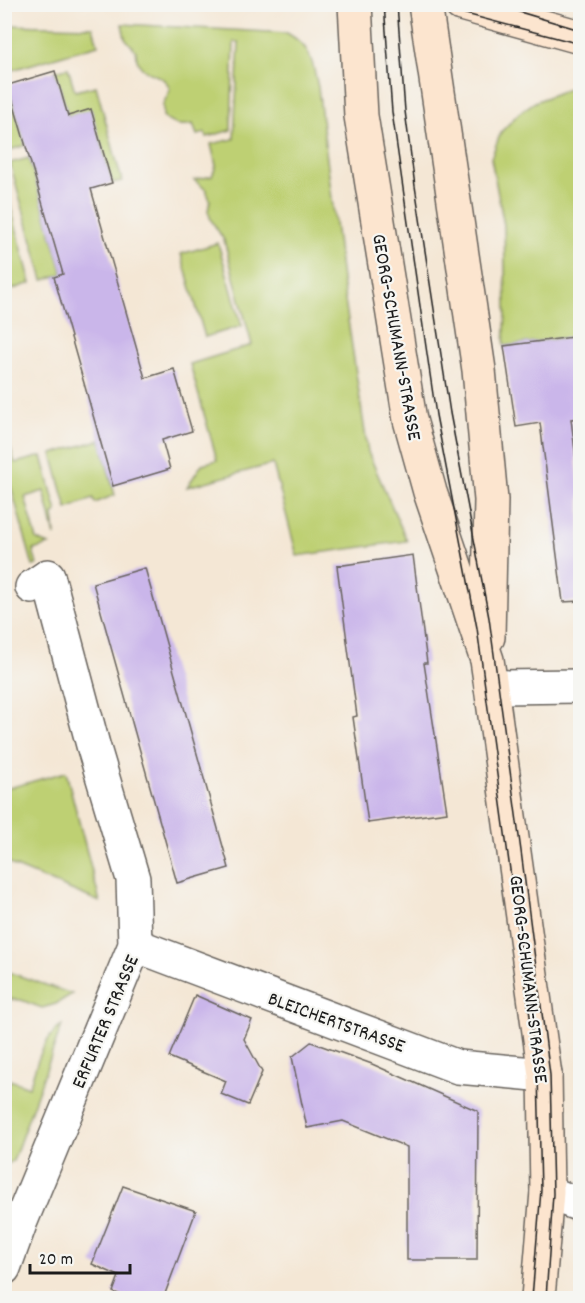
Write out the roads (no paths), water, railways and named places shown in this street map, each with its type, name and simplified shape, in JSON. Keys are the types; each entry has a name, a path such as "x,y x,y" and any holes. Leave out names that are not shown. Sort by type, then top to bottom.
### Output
{"main road":[{"name":"GEORG-SCHUMANN-STRASSE","path":"354,4 361,116 410,420 427,483 489,674"},
{"name":"GEORG-SCHUMANN-STRASSE","path":"425,4 479,370 491,500 489,674 545,1075 547,1192 538,1299"},
{"path":"461,4 580,37"}],"street":[{"name":"ERFURTER STRASSE","path":"4,1268 13,1218 135,945 133,879 93,745 48,576 32,587"},
{"path":"489,674 580,686"},
{"name":"BLEICHERTSTRASSE","path":"135,945 458,1067 545,1075"},
{"path":"547,1192 580,1205"}],"tram line":[{"path":"384,4 392,112 436,415 477,628 538,1075 541,1190 532,1298"},
{"path":"397,4 405,111 415,186 450,413 489,618 550,1075 553,1194 546,1298"},
{"path":"428,4 580,44"},
{"path":"493,4 580,30"}]}
